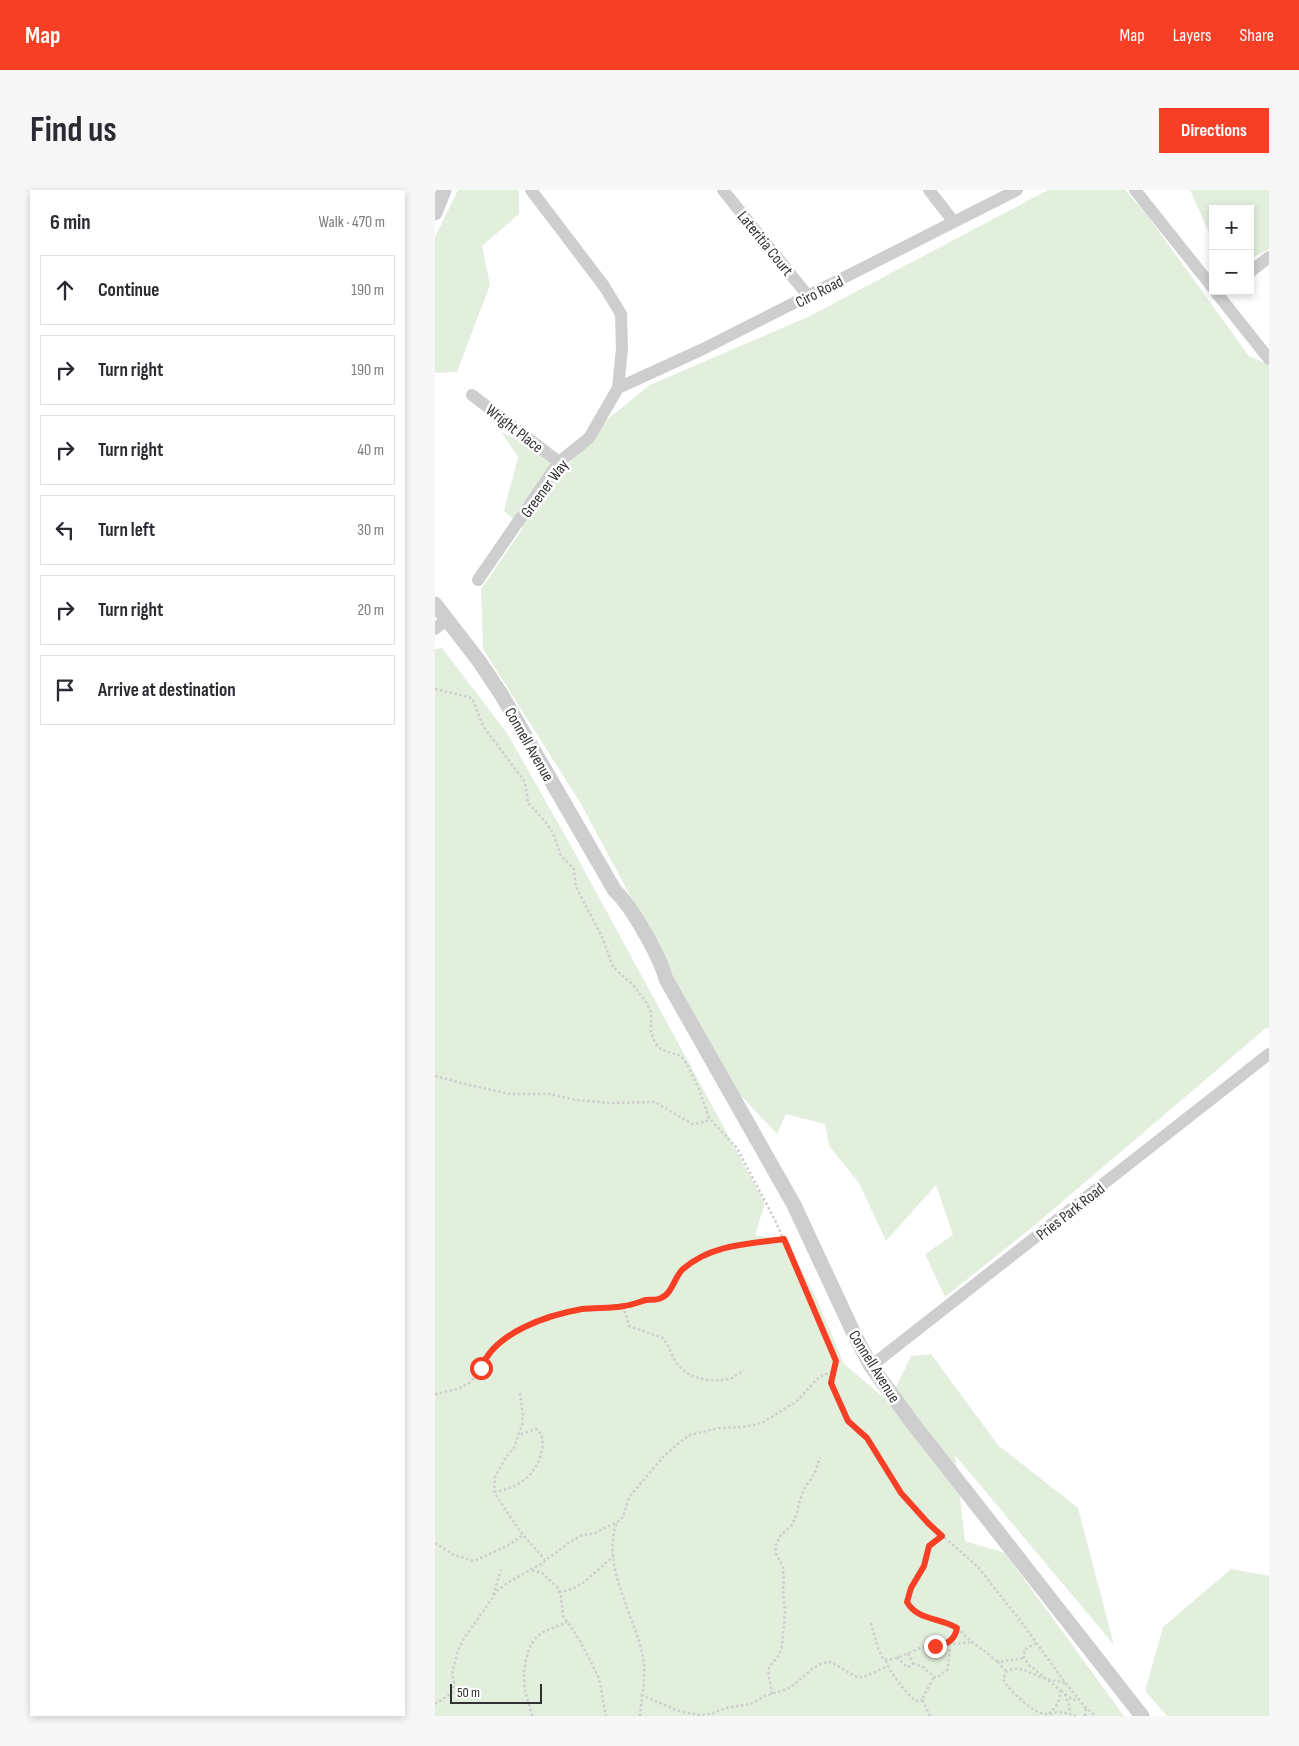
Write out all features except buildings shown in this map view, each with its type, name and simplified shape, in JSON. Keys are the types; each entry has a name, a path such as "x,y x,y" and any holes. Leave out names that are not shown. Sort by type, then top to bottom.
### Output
{"street":[{"path":"435,213 444,190"},
{"name":"Greener Way","path":"478,580 559,462 589,438 618,388 622,349 621,314 604,286 531,190"},
{"name":"Lateritia Court","path":"723,190 808,296"},
{"path":"929,190 954,222"},
{"name":"Ciro Road","path":"618,388 703,349 1017,190"},
{"path":"1135,190 1209,281"},
{"path":"1254,269 1269,257"},
{"path":"1220,295 1269,359"},
{"name":"Wright Place","path":"472,395 559,462"},
{"name":"Connell Avenue","path":"435,604 479,661 501,694 615,891 617,903 630,927 657,971 666,979 794,1205 871,1366 911,1421 1142,1716"},
{"path":"435,629 447,619"},
{"name":"Pries Park Road","path":"871,1366 1269,1054"}],"path":[{"path":"435,690 472,698 483,726 525,782 527,803 545,821 553,833 561,856 574,870 576,887 603,939 613,967 618,974 633,985 646,1002 651,1012 651,1032 655,1044 662,1050 681,1056 699,1089 710,1119 737,1148 784,1239 836,1361 831,1383 848,1421 867,1438 901,1493 928,1523 979,1567 1065,1683 1096,1716"},
{"path":"435,1076 510,1094 549,1094 576,1100 611,1103 655,1102 692,1124 705,1122 710,1119"},
{"path":"435,1394 453,1391 469,1383 476,1376 484,1361 501,1342 533,1322 584,1309 623,1306 647,1300 658,1300 667,1294 681,1271 689,1264 712,1251 742,1244 784,1239"},
{"path":"623,1306 629,1326 663,1338 680,1367 692,1375 705,1379 719,1380 733,1377 744,1370"},
{"path":"435,1704 452,1693 454,1683 452,1674 465,1636 493,1596 507,1583 532,1570 580,1536 595,1532 617,1522 623,1516 629,1497 663,1457 680,1442 703,1431 762,1424 797,1401 819,1377 833,1372"},
{"path":"520,1393 523,1414 519,1435 515,1448 497,1472 494,1492 523,1535 545,1560"},
{"path":"494,1492 520,1484 538,1464 543,1442 539,1431 536,1429 519,1435"},
{"path":"772,1694 768,1670 782,1646 785,1612 783,1567 776,1554 775,1546 781,1535 792,1525 799,1503 815,1473 820,1457"},
{"path":"617,1522 614,1532 614,1556 621,1592 633,1623 645,1669 640,1716"},
{"path":"435,1543 454,1555 474,1561 509,1545 523,1535"},
{"path":"942,1536 929,1546 924,1566 911,1588 907,1602 913,1611 923,1617 947,1622 957,1628 1007,1671"},
{"path":"559,1592 580,1586 614,1556"},
{"path":"493,1596 501,1570"},
{"path":"532,1570 542,1573 557,1587 563,1616 579,1639 599,1678 606,1716"},
{"path":"532,1716 525,1689 526,1660 531,1646 541,1633 567,1622"},
{"path":"871,1623 878,1648 887,1666 911,1697 916,1701 923,1700"},
{"path":"945,1645 956,1635 957,1628"},
{"path":"886,1661 923,1648 972,1642"},
{"path":"1036,1643 1024,1650 1024,1658 1029,1665 1073,1700 1079,1699"},
{"path":"934,1677 938,1677 948,1669 949,1645"},
{"path":"908,1653 913,1663 923,1667 934,1677"},
{"path":"897,1658 907,1667 913,1663"},
{"path":"998,1662 1024,1658"},
{"path":"641,1695 679,1711 699,1715 711,1714 725,1708 751,1704 790,1688 822,1663 831,1662 857,1677 863,1677 887,1666"},
{"path":"1065,1683 1013,1668 1007,1671 1003,1680 1006,1686 1041,1714 1047,1715 1055,1712 1076,1716"},
{"path":"929,1716 923,1700 934,1677"},
{"path":"1047,1715 1057,1706 1061,1696 1060,1690"},
{"path":"1064,1693 1071,1708 1068,1713"},
{"path":"1085,1716 1087,1708"}],"green space":[{"path":"458,190 519,190 519,214 482,246 490,285 457,372 435,373 435,237"},
{"path":"1048,190 1125,190 1147,215 1249,356 1269,365 1269,1028 1266,1028 1035,1225 945,1297 925,1254 953,1235 936,1185 886,1241 859,1183 829,1146 825,1124 786,1114 777,1134 732,1086 581,804 483,649 481,589 523,528 504,511 518,457 501,432 568,464 610,417 650,385 810,316"},
{"path":"1190,190 1269,190 1269,249 1254,257 1254,205 1209,205 1209,232"},
{"path":"442,648 507,733 570,844 765,1203 755,1235 787,1241 817,1300 844,1364 889,1402 911,1356 931,1354 998,1445 1078,1508 1114,1645 955,1455 965,1541 1005,1553 1124,1716 435,1716 435,649"},
{"path":"1231,1569 1269,1576 1269,1716 1167,1716 1145,1691 1163,1627"}],"route":[{"path":"481,1368 484,1361 501,1342 533,1322 584,1309 609,1308 647,1300 658,1300 667,1294 681,1271 689,1264 712,1251 742,1244 784,1239 836,1361 831,1383 848,1421 867,1438 901,1493 942,1536 929,1546 924,1566 911,1588 907,1602 913,1611 923,1617 938,1619 957,1628 956,1635 945,1645 935,1646"}]}
